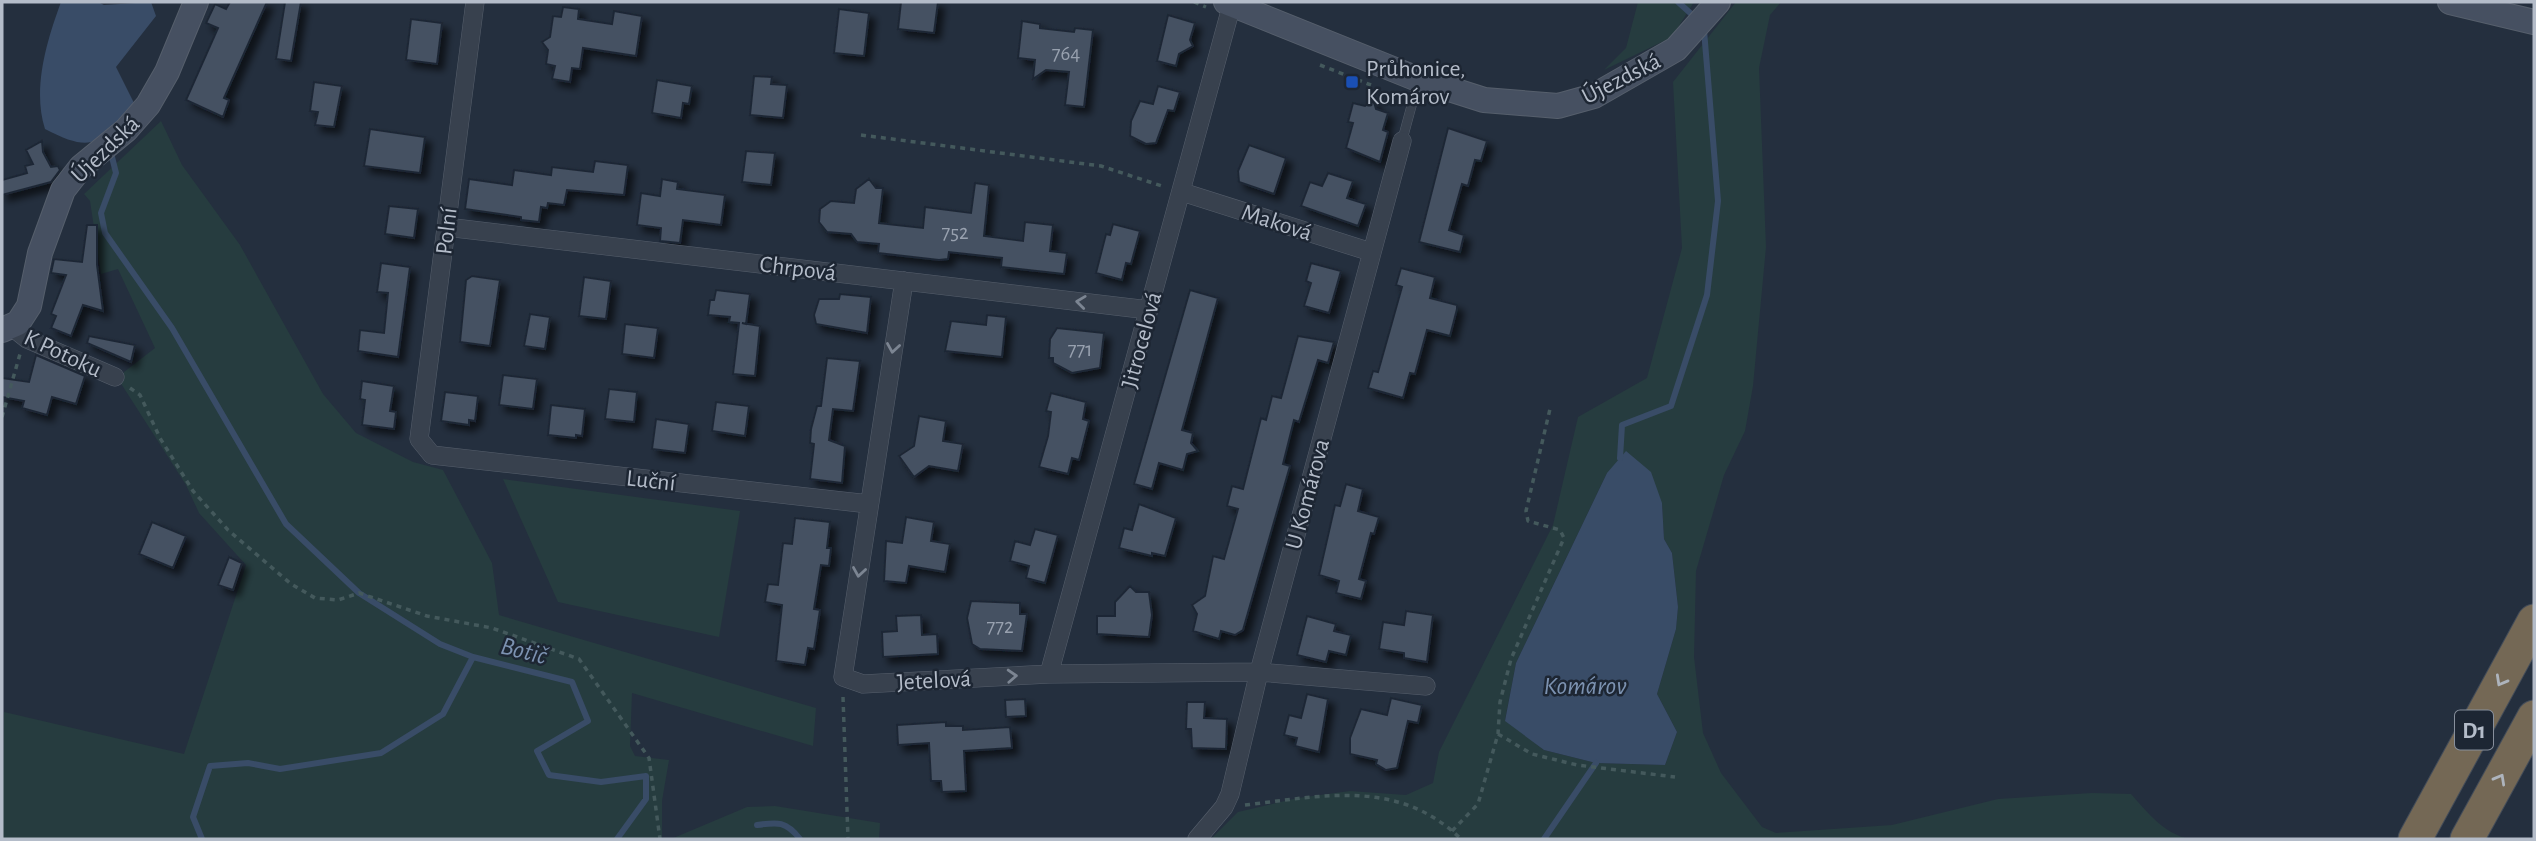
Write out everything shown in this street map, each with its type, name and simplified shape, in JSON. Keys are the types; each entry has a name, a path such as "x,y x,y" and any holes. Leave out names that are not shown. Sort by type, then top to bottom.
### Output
{"highway":[{"name":"D1","path":"2414,839 2534,621"},
{"name":"D1","path":"2467,839 2534,717"}],"street":[{"name":"Újezdská","path":"7,329 25,316 40,253 63,190 81,167 122,134 148,105 167,72 195,2"},
{"name":"Polní","path":"432,455 419,439 475,2"},
{"name":"Újezdská","path":"1229,3 1419,79 1484,100 1558,106 1594,96 1676,49 1718,2"},
{"path":"2450,2 2534,22"},
{"name":"Jitrocelová","path":"1049,674 1182,192 1229,3"},
{"name":"U Komárova","path":"1197,839 1224,807 1402,141"},
{"name":"Maková","path":"1182,192 1371,252"},
{"name":"Chrpová","path":"446,227 1149,310"},
{"path":"843,677 904,281"},
{"name":"K Potoku","path":"7,329 115,377"},
{"name":"Luční","path":"432,455 869,504"},
{"name":"Jetelová","path":"843,677 863,684 1049,674 1259,672 1426,686"}],"lane":[{"path":"1402,141 1419,79"}],"path":[{"path":"1310,60 1364,84 1376,86"},
{"path":"861,135 1101,166 1182,192"},
{"path":"2,417 22,348 7,329"},
{"path":"115,377 139,395 159,438 193,491 228,530 299,589 315,598 338,600 359,593 427,615 492,628 579,659 649,758 660,839"},
{"path":"1452,831 1478,804 1498,734 1500,702 1511,659 1564,538 1560,530 1528,521 1526,511 1550,409"},
{"path":"843,677 848,839"},
{"path":"1498,734 1532,754 1566,763 1675,777"},
{"path":"1224,807 1338,794 1378,796 1406,803 1444,823 1461,839"}],"green space":[{"path":"1638,2 1694,2 1672,37 1604,70 1626,48"},
{"path":"1736,2 1781,2 1770,15 1759,68 1766,247 1753,386 1745,431 1724,475 1696,571 1694,657 1703,733 1721,773 1762,827 1776,833 1892,825 1998,799 2092,793 2131,794 2164,828 2190,839 1211,839 1238,812 1298,798 1350,791 1406,795 1433,783 1439,752 1553,525 1578,417 1647,378 1682,248 1673,82","holes":["1607,473 1662,503 1664,539 1672,553 1678,607 1676,629 1657,694 1677,732 1665,765 1596,763 1544,750 1505,720 1516,663"]},
{"path":"161,121 182,165 240,245 323,394 356,433 413,462 443,470 492,563 499,615 816,708 813,746 632,693 630,746 635,756 669,760 662,801 662,839 2,839 4,712 184,754 246,565 199,513 186,485 120,382 124,372 155,348 118,269 101,274 90,201 84,194"},
{"path":"503,479 740,511 719,637 558,602"},
{"path":"775,806 880,823 879,839 671,839 747,807"}],"water":[{"path":"61,2 98,2 104,5 151,2 156,16 116,67 134,103 113,128 96,141 75,142 45,129 41,114 43,65"},
{"name":"Komárov","path":"1626,451 1651,472 1662,503 1664,539 1672,553 1678,607 1676,629 1657,694 1677,732 1665,765 1596,763 1544,750 1505,721 1516,663 1607,473"}],"building":[{"path":"230,2 267,2 224,98 229,100 223,117 186,100 218,28 206,23 215,4 226,9"},
{"path":"285,2 301,2 291,61 276,59"},
{"path":"901,2 938,2 934,33 898,29"},
{"path":"563,7 579,9 578,19 612,24 614,11 642,16 636,56 583,48 580,69 572,68 570,82 552,79 555,66 546,64 548,50 542,42 550,37 553,16 561,17"},
{"path":"839,9 869,13 864,56 834,53"},
{"path":"1168,15 1195,23 1190,40 1193,46 1179,54 1176,66 1157,61"},
{"path":"411,19 442,23 437,64 406,60"},
{"path":"1022,21 1040,24 1040,28 1074,32 1075,28 1093,30 1084,107 1065,105 1069,72 1046,70 1033,79 1035,60 1018,58"},
{"path":"754,76 772,77 771,84 787,85 783,118 750,115"},
{"path":"657,80 692,86 689,104 683,103 681,118 652,113"},
{"path":"314,82 342,86 334,127 315,125 318,112 310,111"},
{"path":"1158,86 1180,92 1174,111 1168,110 1156,143 1146,144 1130,136 1131,121 1140,101 1153,104"},
{"path":"1373,99 1376,109 1388,113 1383,130 1388,132 1380,162 1346,148 1353,123 1348,122 1353,103 1365,106"},
{"path":"1448,128 1487,141 1481,161 1475,160 1468,186 1462,184 1449,230 1464,235 1460,252 1419,242"},
{"path":"370,129 425,137 420,173 364,166"},
{"path":"42,141 43,152 51,167 58,166 60,170 51,182 2,195 2,180 27,173 25,166 33,164 26,150"},
{"path":"1249,145 1286,158 1274,194 1239,182 1238,171"},
{"path":"746,151 775,153 771,185 742,182"},
{"path":"595,161 628,165 624,195 567,190 564,205 548,203 547,208 541,207 539,222 465,209 469,179 512,185 514,170 551,175 552,167 593,172"},
{"path":"1328,173 1353,181 1347,198 1366,204 1358,226 1301,206 1310,182 1322,186"},
{"path":"662,179 678,182 677,189 725,195 721,225 683,220 680,243 660,241 661,228 637,225 641,193 660,196"},
{"path":"869,179 876,188 883,188 879,223 923,228 925,207 971,213 975,183 989,185 984,236 1023,241 1025,222 1053,225 1050,251 1067,253 1064,274 1001,267 1002,258 949,252 948,259 939,260 878,253 879,244 857,242 851,234 827,232 819,222 820,209 831,201 854,203 856,189"},
{"path":"389,206 418,209 414,238 385,234"},
{"path":"1113,224 1140,231 1131,264 1126,263 1122,280 1096,273 1106,234 1110,235"},
{"path":"87,225 97,225 97,265 103,311 83,305 71,336 51,328 56,316 51,314 66,275 51,273 54,259 82,262"},
{"path":"381,263 410,267 398,357 358,351 360,330 384,333 388,293 377,292"},
{"path":"1311,263 1341,271 1329,313 1304,306 1311,283 1306,281"},
{"path":"1401,268 1435,277 1430,298 1457,305 1450,336 1427,330 1415,374 1410,373 1403,398 1368,388 1373,371 1378,372 1402,287 1396,285"},
{"path":"472,276 500,280 490,346 460,342 466,280"},
{"path":"584,277 611,281 606,319 579,316"},
{"path":"716,290 750,294 746,324 760,326 755,376 733,374 739,323 729,322 730,317 708,315 710,300 714,300"},
{"path":"1190,290 1218,298 1182,430 1193,433 1191,443 1198,451 1187,454 1183,470 1159,463 1152,489 1134,484"},
{"path":"840,294 871,297 867,333 816,324 814,315 819,299 839,299"},
{"path":"530,314 550,317 545,349 524,346"},
{"path":"987,315 1006,317 1002,357 945,351 951,321 986,325"},
{"path":"625,324 658,328 654,358 622,354"},
{"path":"1057,328 1104,333 1100,368 1072,373 1053,363 1053,358 1049,358 1050,339"},
{"path":"89,336 135,345 131,362 87,343"},
{"path":"1298,336 1334,342 1328,363 1318,360 1299,422 1294,420 1283,464 1290,466 1243,630 1235,635 1221,631 1219,639 1193,631 1197,614 1192,605 1205,596 1213,556 1224,559 1238,509 1227,506 1232,486 1243,489 1261,418 1266,420 1272,396 1281,398"},
{"path":"36,355 85,376 76,404 52,397 47,415 22,408 24,401 2,397 2,378 29,382"},
{"path":"827,358 860,361 853,411 833,409 829,440 845,446 842,483 810,479 814,444 810,443 811,429 817,406 821,406"},
{"path":"503,375 537,379 533,409 499,405"},
{"path":"362,381 394,386 390,411 396,412 394,429 362,425 365,400 360,399"},
{"path":"609,389 637,392 634,422 605,419"},
{"path":"445,392 478,396 475,421 469,420 469,425 441,421"},
{"path":"1051,393 1086,402 1083,419 1089,421 1079,460 1072,458 1068,474 1039,467 1048,436 1051,412 1046,411"},
{"path":"716,402 749,406 745,436 712,431"},
{"path":"551,405 585,409 582,436 576,435 576,438 548,435"},
{"path":"919,416 946,421 943,441 963,444 958,471 929,466 914,477 899,456 914,446"},
{"path":"656,419 689,424 685,453 652,449"},
{"path":"1346,484 1363,489 1358,511 1379,517 1374,534 1371,533 1359,579 1366,581 1361,599 1336,593 1339,581 1319,575 1335,505 1340,506"},
{"path":"1139,504 1176,518 1165,556 1152,553 1152,556 1119,548 1124,528 1132,530"},
{"path":"906,517 934,522 931,541 950,544 945,572 909,566 906,583 884,581 886,541 902,543"},
{"path":"795,518 830,522 827,548 831,548 829,566 821,565 814,609 820,610 814,649 808,648 805,665 776,661 782,605 765,602 768,584 778,585 783,543 792,544"},
{"path":"152,522 186,536 173,568 139,554"},
{"path":"1035,529 1058,535 1045,583 1026,578 1029,566 1010,561 1015,541 1030,545"},
{"path":"229,557 242,563 233,590 218,585"},
{"path":"1130,586 1136,592 1149,592 1152,615 1149,637 1097,634 1097,616 1115,616 1115,602"},
{"path":"971,601 1020,603 1020,614 1027,614 1022,651 980,649 972,644 967,618"},
{"path":"1406,611 1433,615 1427,662 1404,658 1404,653 1379,649 1383,622 1404,625"},
{"path":"921,615 922,635 937,634 938,654 883,657 882,632 897,631 896,616"},
{"path":"1307,616 1336,624 1334,631 1351,635 1346,655 1329,651 1326,662 1297,655"},
{"path":"1307,694 1328,699 1319,752 1295,746 1297,738 1284,735 1289,715 1301,718"},
{"path":"1391,698 1422,705 1418,723 1408,721 1397,768 1386,770 1376,764 1377,760 1350,754 1350,738 1361,709 1387,715"},
{"path":"1025,699 1026,716 1006,717 1005,700"},
{"path":"1187,702 1205,702 1204,718 1227,719 1226,749 1192,748 1191,729 1186,729"},
{"path":"946,722 946,726 963,726 963,730 1010,727 1012,748 964,751 966,791 942,792 941,781 931,781 929,743 898,745 897,725"}],"waterway":[{"path":"1678,2 1697,19"},
{"path":"1620,458 1622,425 1671,406 1707,295 1718,201 1704,30"},
{"path":"110,149 116,173 101,213 105,233 172,328 286,524 359,593 440,644 473,657"},
{"name":"Botič","path":"202,839 193,817 210,766 248,763 280,769 381,753 443,714 473,657 572,682 588,721 537,751 549,775 601,782 646,776 646,799 617,839"},
{"path":"1544,839 1596,763"},
{"path":"757,825 781,824 800,839"}],"place":[{"name":"Průhonice, Komárov","path":"1352,82"}]}
